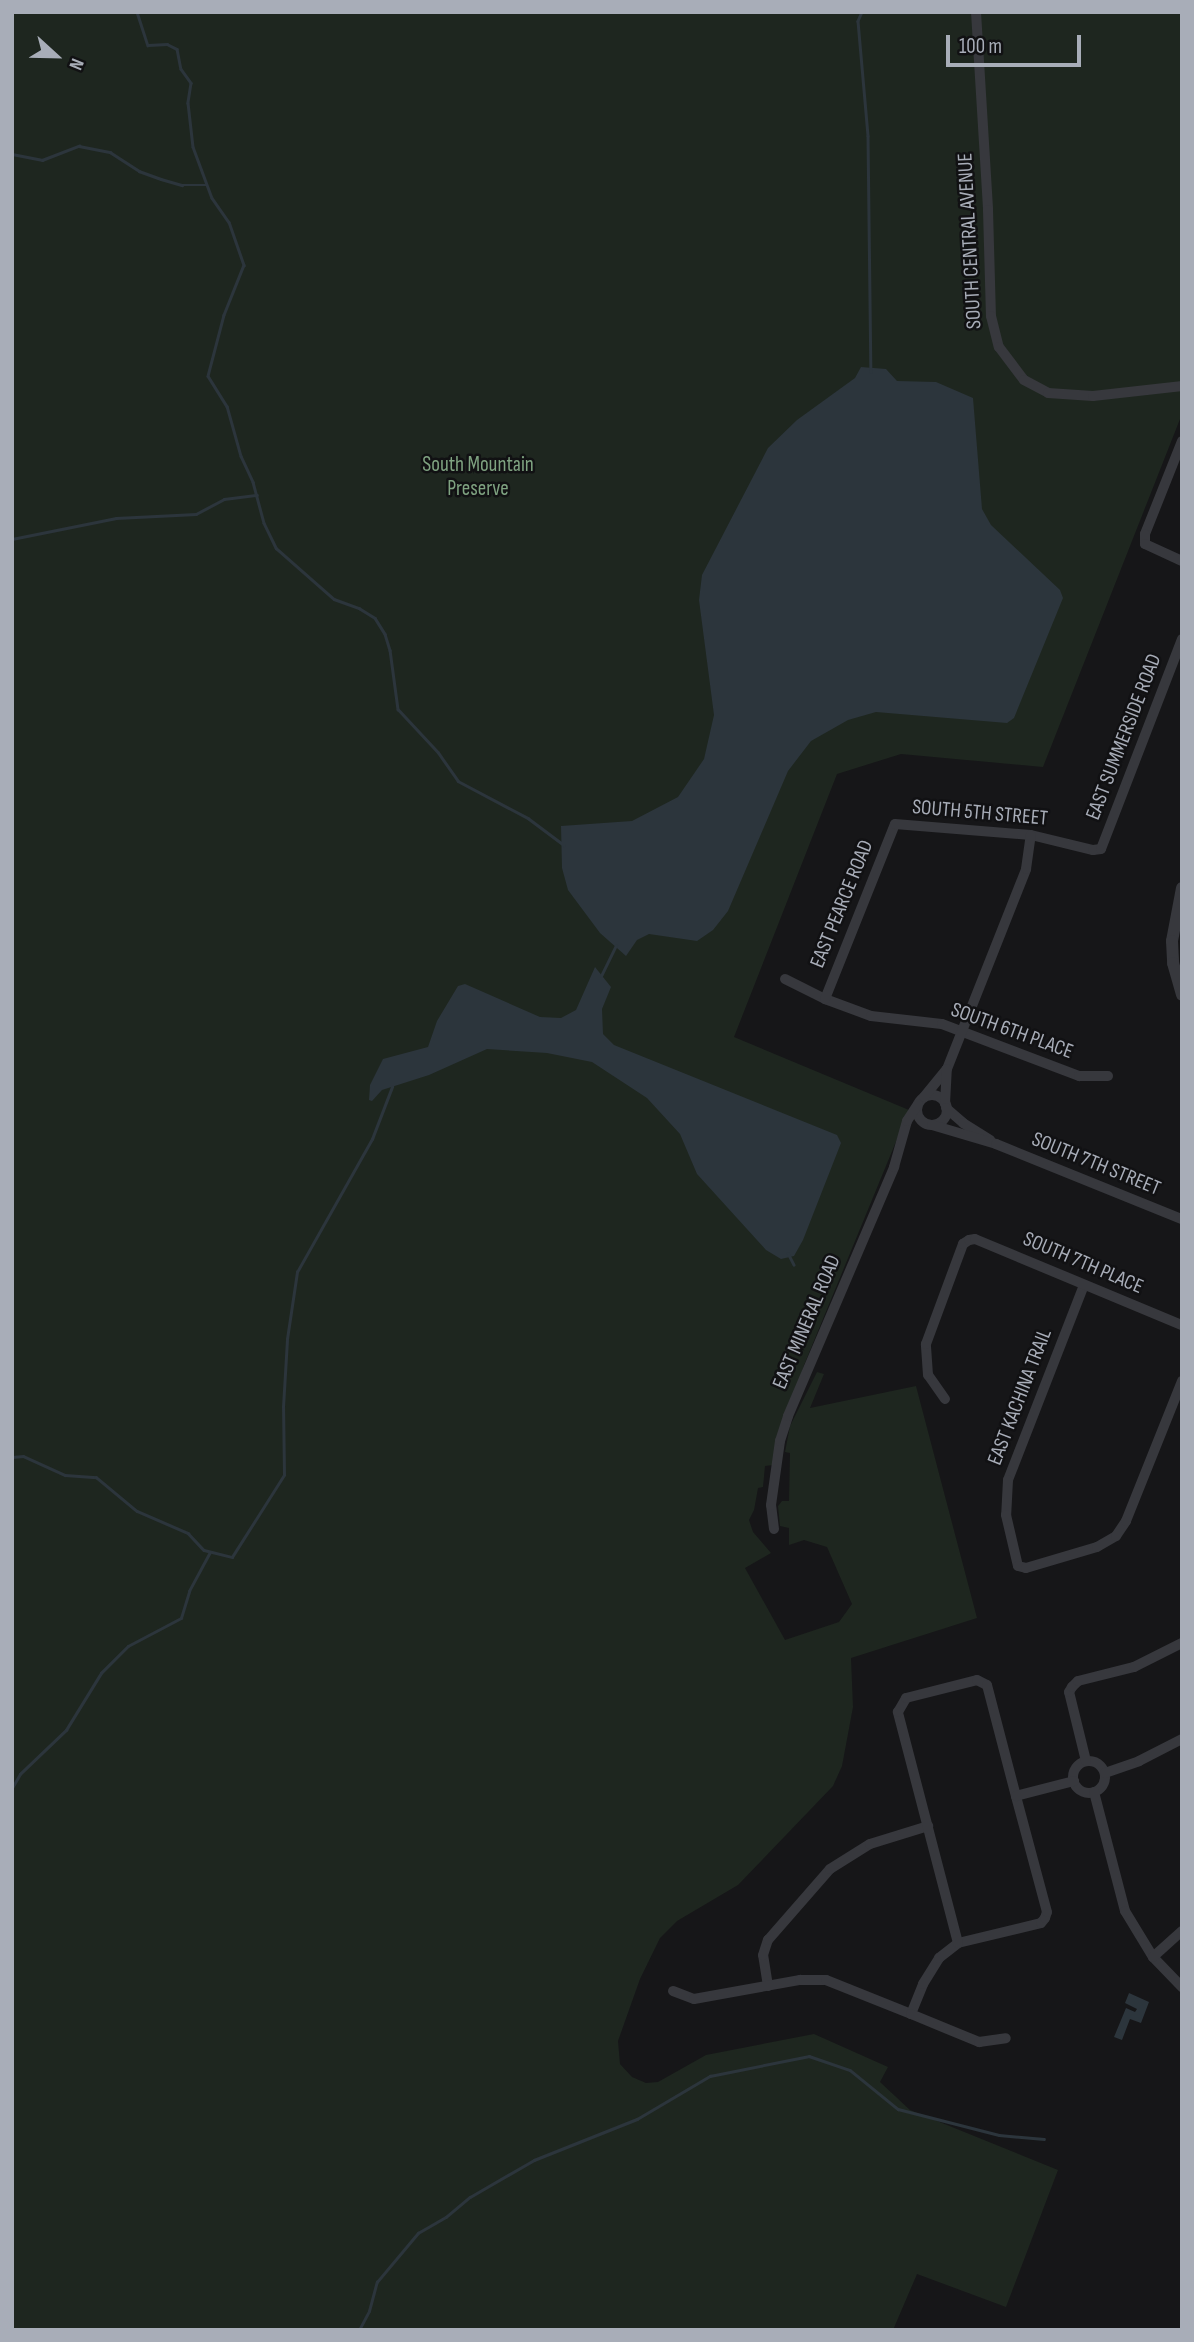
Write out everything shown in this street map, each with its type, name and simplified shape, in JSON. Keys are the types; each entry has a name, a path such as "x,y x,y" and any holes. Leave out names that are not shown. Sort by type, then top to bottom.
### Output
{"street":[{"name":"SOUTH CENTRAL AVENUE","path":"976,12 988,210 991,316 999,347 1024,380 1048,393 1093,396 1182,386"},
{"path":"1182,441 1145,534 1145,544 1182,561"},
{"name":"EAST SUMMERSIDE ROAD","path":"1101,849 1182,639"},
{"name":"SOUTH 5TH STREET","path":"895,824 1031,835 1093,850 1101,849"},
{"name":"EAST PEARCE ROAD","path":"825,999 895,824"},
{"name":"EAST MINERAL ROAD","path":"774,1529 771,1505 780,1441 894,1167 907,1121 947,1069 1026,869 1031,835"},
{"path":"1182,888 1173,919 1172,941 1173,963 1182,995"},
{"name":"SOUTH 6TH PLACE","path":"785,979 825,999 872,1016 942,1024 1079,1076 1108,1076"},
{"name":"EAST MINERAL ROAD","path":"946,1106 947,1069"},
{"name":"SOUTH 7TH STREET","path":"921,1101 936,1096 963,1124 996,1144"},
{"path":"921,1101 918,1114 927,1123"},
{"path":"904,1137 927,1123 944,1119 946,1106"},
{"name":"SOUTH 7TH STREET","path":"927,1123 996,1144 1182,1219"},
{"name":"SOUTH 7TH PLACE","path":"945,1399 928,1375 926,1344 963,1244 969,1240 975,1240 1182,1325"},
{"name":"EAST KACHINA TRAIL","path":"1084,1285 1007,1480 1006,1515 1018,1566 1026,1568 1097,1546 1116,1536 1126,1521 1182,1381"},
{"path":"1086,1761 1069,1692 1072,1687 1078,1681 1134,1667 1182,1643"},
{"path":"911,2014 923,1984 939,1958 958,1943 1041,1923 1047,1912 988,1685 977,1680 906,1698 898,1712 958,1943"},
{"path":"1105,1773 1139,1761 1182,1739"},
{"path":"1086,1761 1100,1764 1105,1773 1102,1787 1094,1792 1084,1792 1074,1781 1077,1766 1086,1761"},
{"path":"1016,1796 1074,1781"},
{"path":"1094,1792 1125,1911 1153,1958 1182,1987"},
{"path":"768,1986 763,1955 768,1940 830,1869 870,1844 928,1826"},
{"path":"1153,1958 1182,1931"},
{"path":"673,1991 694,1999 800,1980 826,1980 979,2042 1006,2038"}],"green space":[{"name":"South Mountain Preserve","path":"12,12 1182,12 1182,414 1043,767 901,754 837,774 734,1037 909,1110 804,1365 773,1465 765,1466 763,1487 758,1488 754,1510 749,1520 753,1532 771,1553 745,1568 785,1640 839,1622 852,1604 827,1547 804,1540 789,1545 789,1528 780,1526 778,1506 782,1501 789,1501 790,1453 785,1452 790,1426 817,1372 824,1374 810,1408 916,1386 977,1618 851,1658 853,1707 842,1766 833,1786 738,1885 677,1921 660,1938 640,1979 618,2041 620,2064 632,2077 646,2083 658,2082 706,2055 814,2034 888,2067 880,2082 910,2110 1058,2170 1006,2307 917,2274 893,2330 12,2330"}],"shaded area":[{"path":"861,367 886,369 897,381 936,382 973,398 982,509 991,525 1060,590 1063,598 1014,718 1007,723 876,712 848,720 811,741 788,771 728,911 713,930 697,941 649,934 637,940 626,956 600,933 568,890 562,868 561,826 632,821 678,797 704,759 714,715 699,600 702,575 768,448 797,420 855,378"},
{"path":"595,967 611,987 602,1009 603,1034 614,1045 837,1135 841,1143 803,1240 794,1256 781,1259 766,1250 697,1174 680,1134 647,1098 592,1062 547,1053 487,1049 429,1075 382,1090 372,1101 369,1100 370,1085 383,1059 428,1047 437,1021 458,986 465,984 540,1017 561,1018 576,1010"},
{"path":"1129,1993 1149,2002 1141,2023 1130,2019 1122,2040 1114,2037 1126,2008 1135,2012 1137,2009 1125,2003"}],"waterway":[{"path":"137,12 148,45 167,44 177,49 181,69 191,83 188,103 193,147 212,198 229,222 244,265 224,315 208,376 227,406 264,523 276,548 334,599 359,608 375,618 385,634 390,650 398,709 438,752 458,781 528,818 564,845"},
{"path":"862,12 858,21 868,136 871,372"},
{"path":"12,154 42,160 79,146 110,152 139,171 161,179 182,185 207,185"},
{"path":"12,539 116,518 196,514 224,499 257,495"},
{"path":"601,976 616,945"},
{"path":"12,1457 23,1456 65,1475 96,1477 137,1511 188,1533 204,1550 232,1557 284,1475 283,1407 287,1339 297,1272 372,1139 392,1087"},
{"path":"788,1253 794,1265"},
{"path":"12,1788 20,1774 66,1730 101,1673 128,1646 181,1618 189,1591 210,1552"},
{"path":"359,2330 369,2311 377,2282 418,2233 446,2217 470,2197 534,2160 637,2119 710,2076 809,2056 850,2070 898,2109 999,2135 1044,2139"}]}
